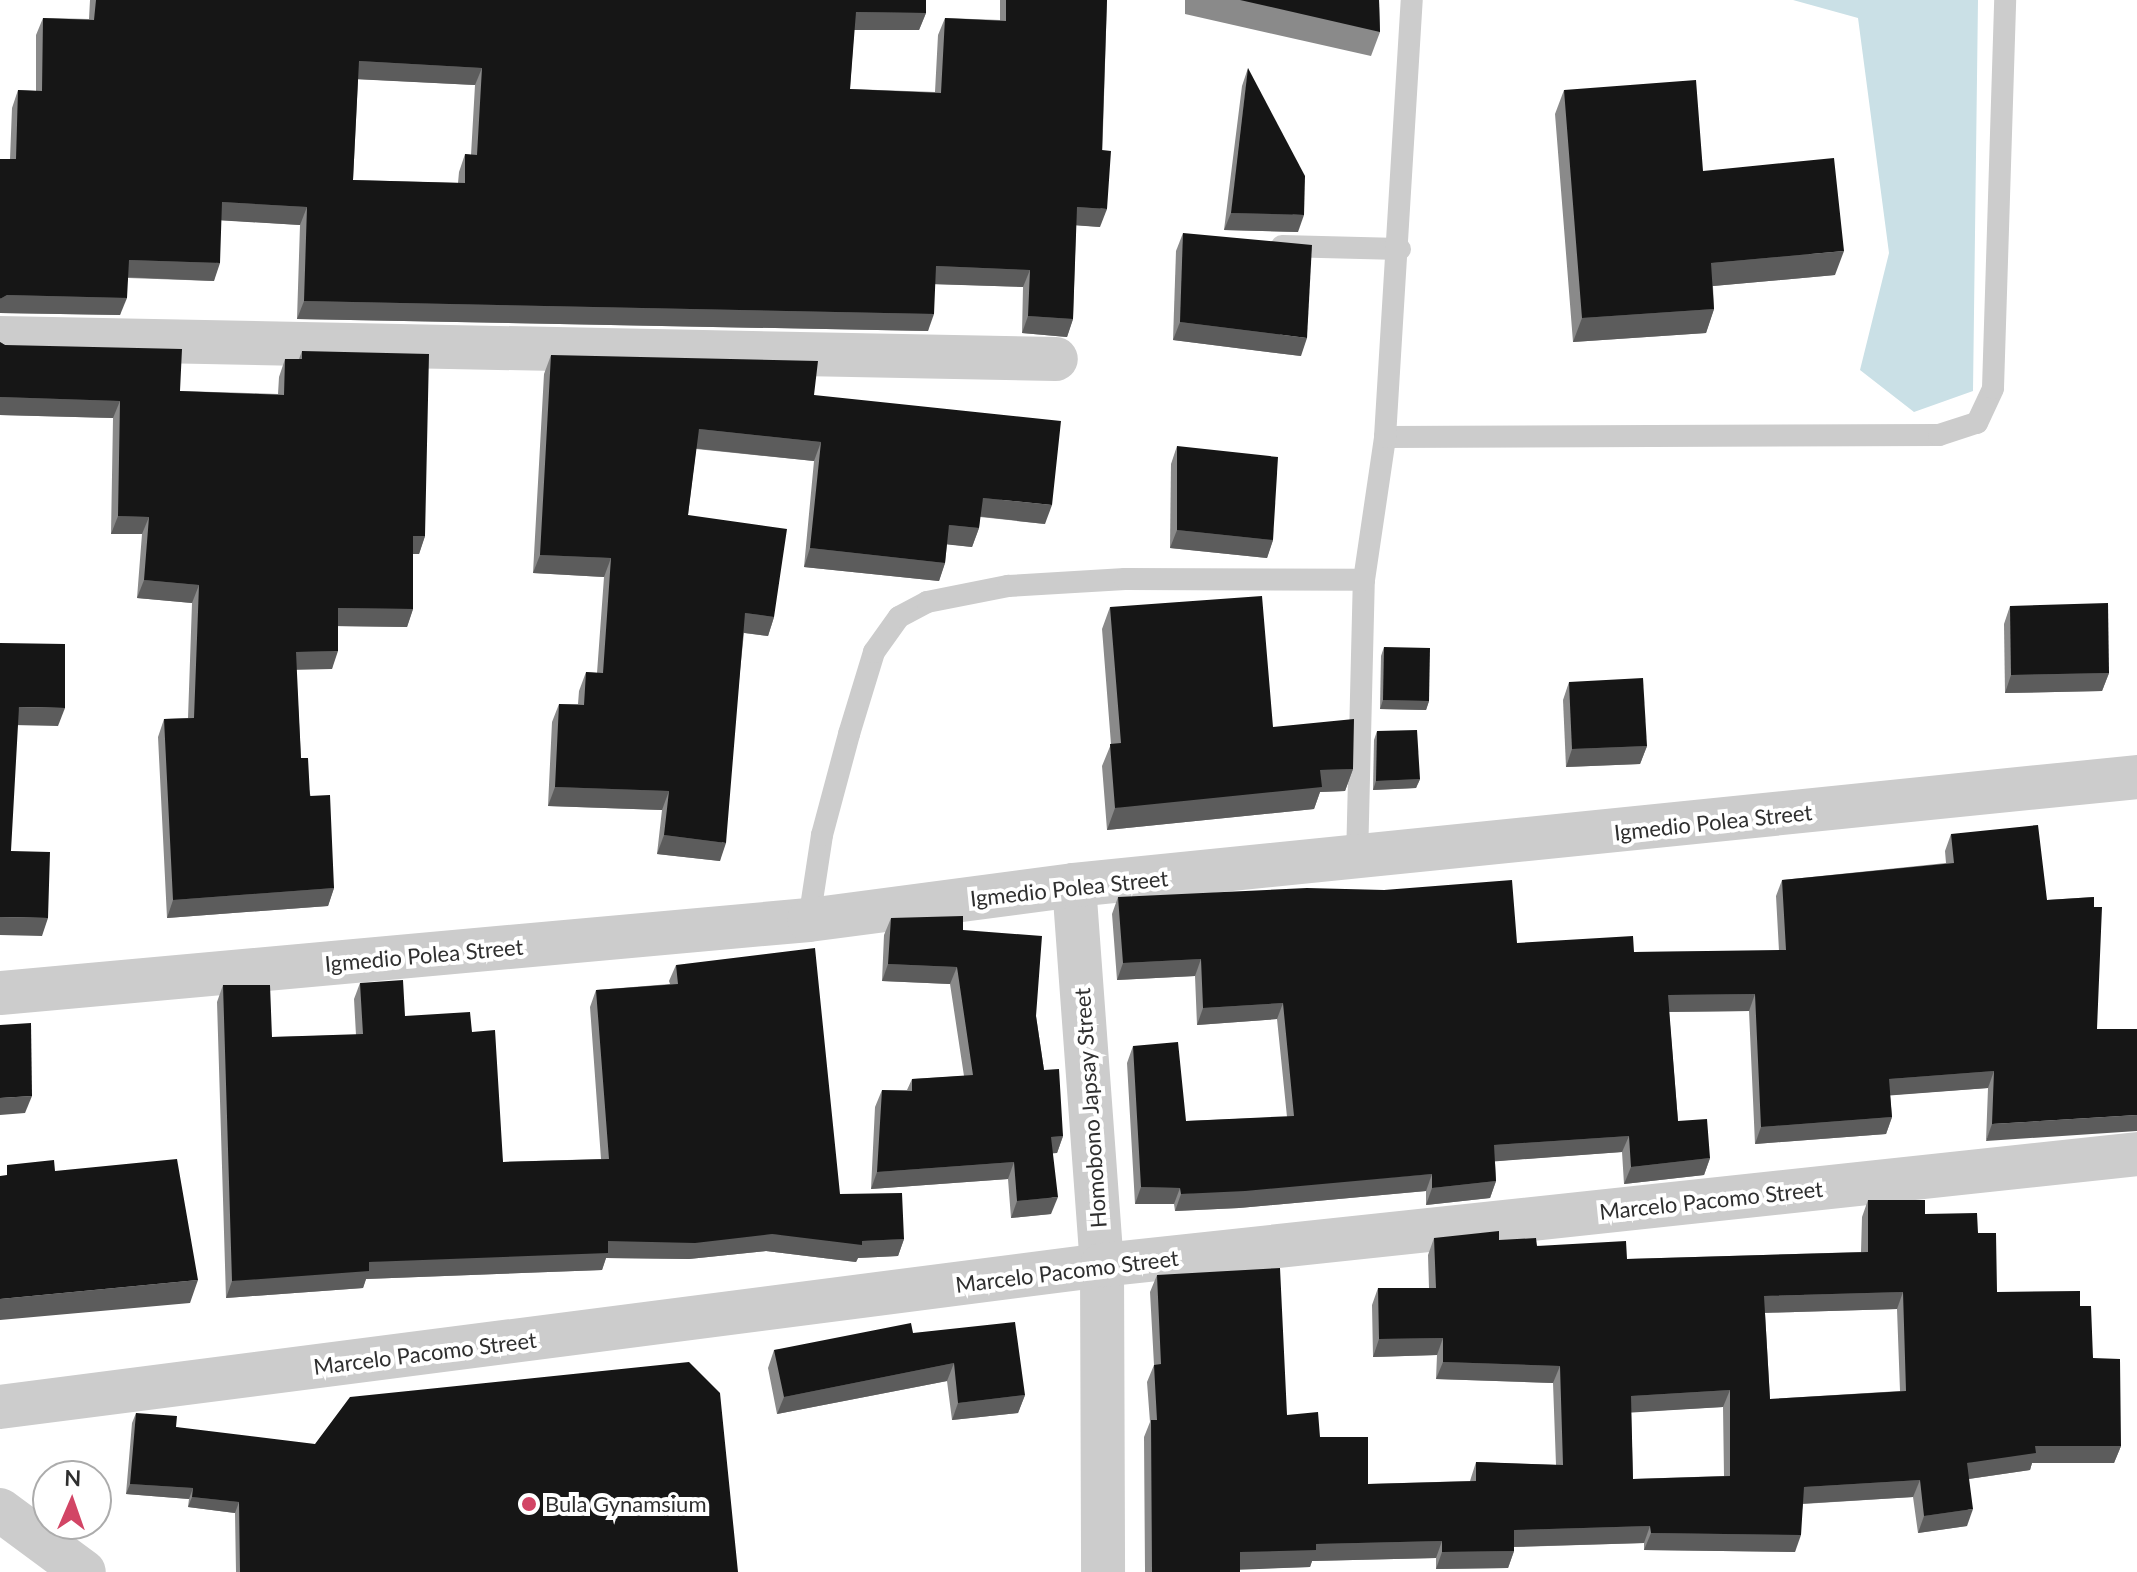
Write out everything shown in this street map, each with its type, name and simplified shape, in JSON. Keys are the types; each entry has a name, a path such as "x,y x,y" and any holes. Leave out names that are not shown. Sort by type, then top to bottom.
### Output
{"street":[{"path":"0,338 1056,359"},
{"name":"Igmedio Polea Street","path":"0,993 809,920 1074,885 1357,860 2137,777"},
{"name":"Homobono Japsay Street","path":"1074,885 1102,1265 1103,1572"},
{"name":"Marcelo Pacomo Street","path":"0,1407 1102,1265 2137,1154"},
{"path":"0,1510 84,1572"}],"lane":[{"path":"1357,860 1364,580 1385,437 1400,249 1412,0"},
{"path":"1385,437 1939,435 1977,423 1993,388 2005,0"},
{"path":"1261,245 1400,249"},
{"path":"809,920 822,835 849,734 874,652 899,617 927,602 1008,586 1125,579 1364,580"}],"water":[{"path":"1793,0 1978,0 1973,391 1914,412 1860,370 1889,253 1858,18"}],"building":[{"path":"96,0 926,0 926,13 856,12 850,89 941,93 945,18 1006,21 1006,0 1107,0 1102,150 1111,151 1107,209 1077,207 1073,319 1028,316 1030,270 936,266 934,314 304,301 307,207 222,202 220,263 129,260 127,298 7,295 0,299 0,159 16,159 18,90 42,91 43,18 94,20","holes":["359,61 482,68 477,155 465,154 465,183 353,180"]},
{"path":"1240,0 1379,0 1380,32"},
{"path":"1248,68 1305,176 1304,215 1231,213"},
{"path":"1696,80 1703,171 1834,158 1844,251 1711,263 1714,309 1582,318 1564,90"},
{"path":"1183,233 1312,245 1307,338 1180,322"},
{"path":"0,342 5,345 182,349 180,391 284,395 285,359 302,359 302,351 429,354 425,536 413,536 413,609 338,608 338,651 296,652 301,758 308,758 310,796 330,795 334,888 173,900 164,719 194,718 199,585 144,580 149,517 118,516 120,401 0,397"},
{"path":"551,355 818,361 814,395 1061,421 1052,505 983,498 979,528 949,525 945,563 810,548 821,442 699,429 688,515 787,529 774,617 745,613 726,843 664,835 669,791 555,787 559,704 584,705 586,672 603,673 611,558 540,555"},
{"path":"1177,446 1278,457 1273,540 1177,530"},
{"path":"1262,596 1273,727 1354,719 1353,769 1320,770 1322,787 1115,808 1110,744 1121,743 1110,607"},
{"path":"2108,603 2109,673 2011,675 2010,606"},
{"path":"0,643 65,644 65,708 19,707 11,851 50,852 48,918 0,917"},
{"path":"1384,647 1430,648 1429,701 1383,700"},
{"path":"1643,678 1647,746 1572,749 1569,682"},
{"path":"1417,730 1420,779 1376,781 1377,731"},
{"path":"2038,825 2047,900 2094,897 2094,907 2102,907 2097,1029 2137,1029 2137,1115 1992,1124 1994,1071 1889,1079 1892,1117 1761,1127 1755,994 1668,995 1678,1121 1707,1119 1710,1158 1631,1167 1629,1136 1494,1145 1496,1181 1432,1188 1432,1174 1181,1194 1180,1188 1141,1187 1133,1046 1178,1042 1186,1121 1294,1116 1283,1003 1203,1008 1201,959 1123,963 1118,897 1307,888 1384,890 1512,880 1517,943 1633,936 1634,952 1786,950 1782,880 1954,863 1951,834"},
{"path":"963,916 963,930 1042,936 1036,1016 1044,1070 1059,1069 1063,1136 1051,1137 1058,1197 1017,1201 1014,1162 877,1172 882,1090 912,1091 912,1079 973,1075 957,967 888,964 891,918"},
{"path":"815,948 840,1194 902,1193 904,1239 862,1241 862,1245 772,1234 695,1243 608,1241 608,1253 369,1262 369,1271 232,1281 223,985 270,985 272,1037 363,1034 360,983 403,980 405,1016 470,1012 472,1032 495,1030 503,1162 609,1159 596,990 678,984 676,965"},
{"path":"31,1023 32,1096 0,1098 0,1025"},
{"path":"177,1159 198,1280 0,1299 0,1176 7,1175 7,1165 54,1160 55,1171"},
{"path":"1868,1200 1925,1200 1925,1214 1977,1213 1978,1233 1996,1233 1997,1292 2080,1291 2080,1306 2091,1306 2093,1358 2120,1359 2121,1446 2035,1446 2036,1453 1967,1463 1973,1509 1924,1516 1920,1480 1804,1487 1801,1535 1651,1533 1650,1526 1514,1530 1514,1551 1442,1552 1442,1541 1316,1544 1316,1550 1240,1552 1240,1572 1152,1572 1151,1420 1157,1420 1154,1365 1161,1364 1157,1275 1280,1268 1287,1415 1318,1412 1320,1437 1368,1437 1368,1484 1476,1481 1476,1462 1563,1465 1560,1366 1443,1362 1443,1338 1379,1339 1378,1288 1436,1288 1434,1238 1499,1231 1499,1240 1536,1238 1537,1246 1626,1241 1627,1259 1868,1252","holes":["1903,1292 1906,1391 1770,1399 1764,1296","1730,1390 1730,1476 1633,1479 1631,1396"]},
{"path":"1015,1322 1025,1395 958,1403 954,1363 784,1397 774,1350 911,1323 913,1333"},
{"name":"Bula Gynamsium","path":"689,1362 720,1393 738,1572 240,1572 239,1502 192,1497 193,1488 130,1484 136,1413 177,1416 176,1427 315,1444 350,1397"}],"place":[{"name":"Bula Gynamsium","path":"529,1504"}]}
